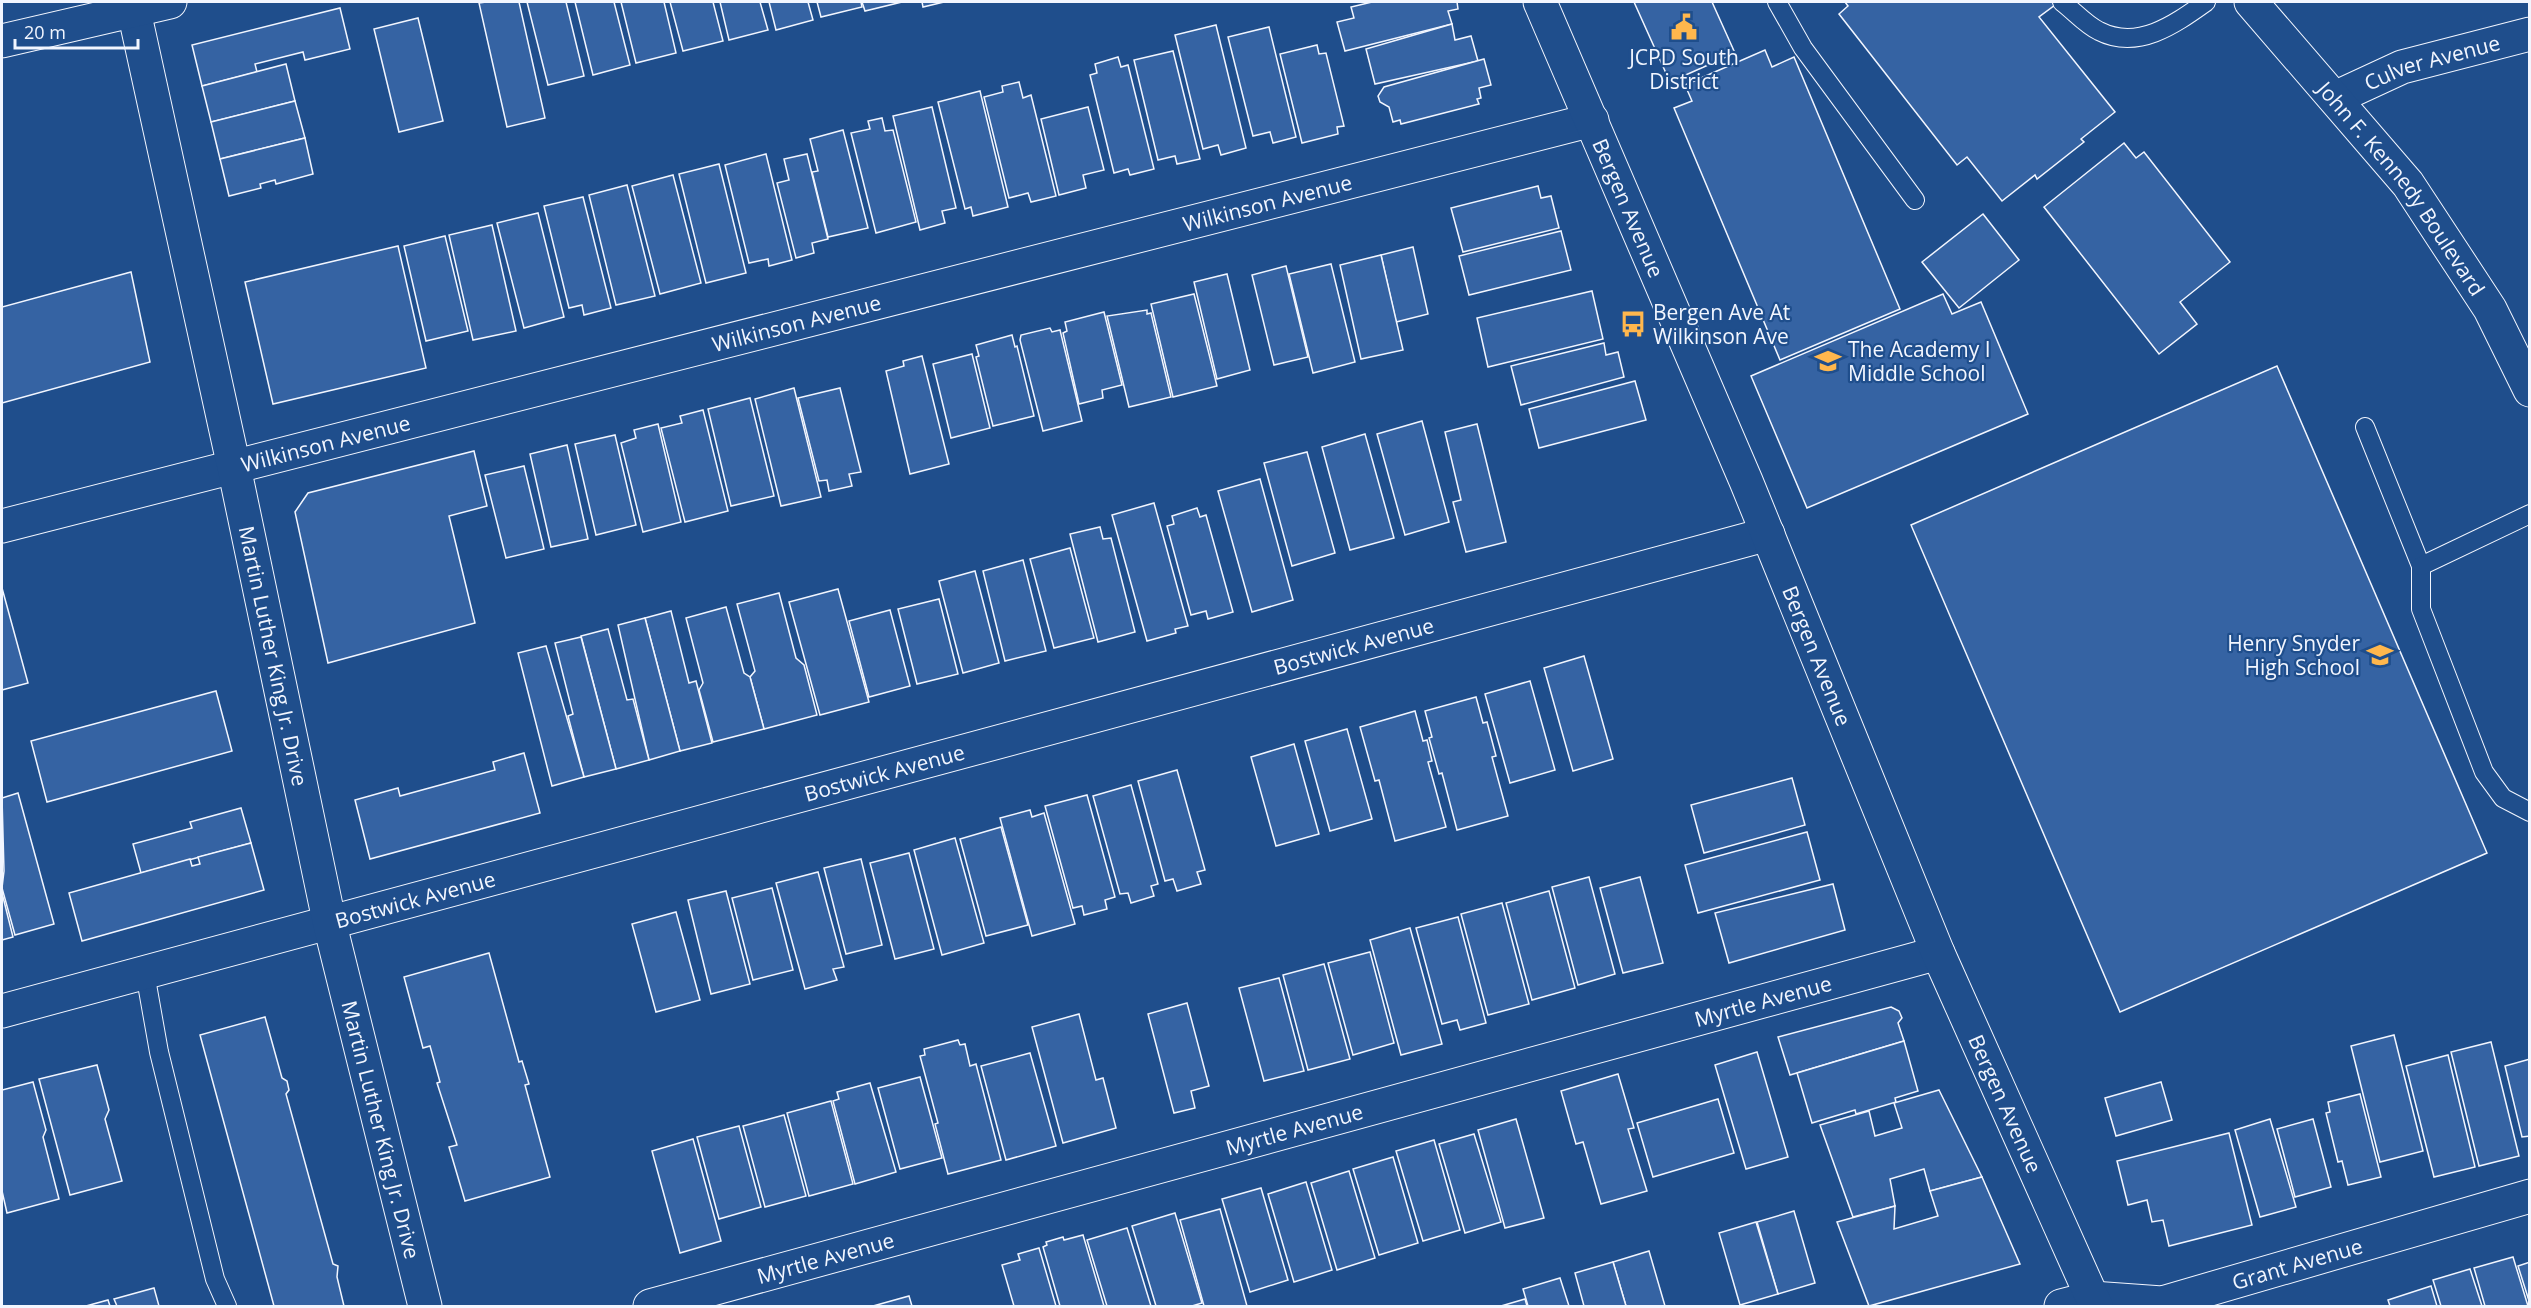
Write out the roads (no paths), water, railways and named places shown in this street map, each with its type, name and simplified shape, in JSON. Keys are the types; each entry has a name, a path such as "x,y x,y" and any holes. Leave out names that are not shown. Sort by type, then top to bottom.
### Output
{"street":[{"path":"2,41 133,6 170,2"},
{"name":"Bergen Avenue","path":"1540,2 1768,534 2083,1304"},
{"name":"John F. Kennedy Boulevard","path":"2251,2 2336,98 2414,194 2490,309 2529,390"},
{"name":"Martin Luther King Jr. Drive","path":"133,6 234,467 330,925 425,1306"},
{"name":"Culver Avenue","path":"2336,98 2402,67 2529,34"},
{"name":"Wilkinson Avenue","path":"2,526 1592,120"},
{"name":"Bostwick Avenue","path":"2,1011 330,925 1768,534"},
{"name":"Myrtle Avenue","path":"650,1306 1938,953"},
{"name":"Grant Avenue","path":"2083,1304 2162,1303 2529,1196"}],"lane":[{"path":"1777,2 1803,48 1915,200"},
{"path":"2062,2 2097,31 2120,40 2149,36 2176,23 2206,2"},
{"path":"2364,427 2421,566 2421,609 2484,772 2503,798 2529,812"},
{"path":"2421,566 2529,514"},
{"path":"145,973 159,1052 215,1278 227,1306"}],"place":[{"name":"JCPD South District","path":"1684,27"},
{"name":"Bergen Ave At Wilkinson Ave","path":"1633,324"},
{"name":"The Academy I Middle School","path":"1828,361"},
{"name":"Henry Snyder High School","path":"2380,655"}]}
